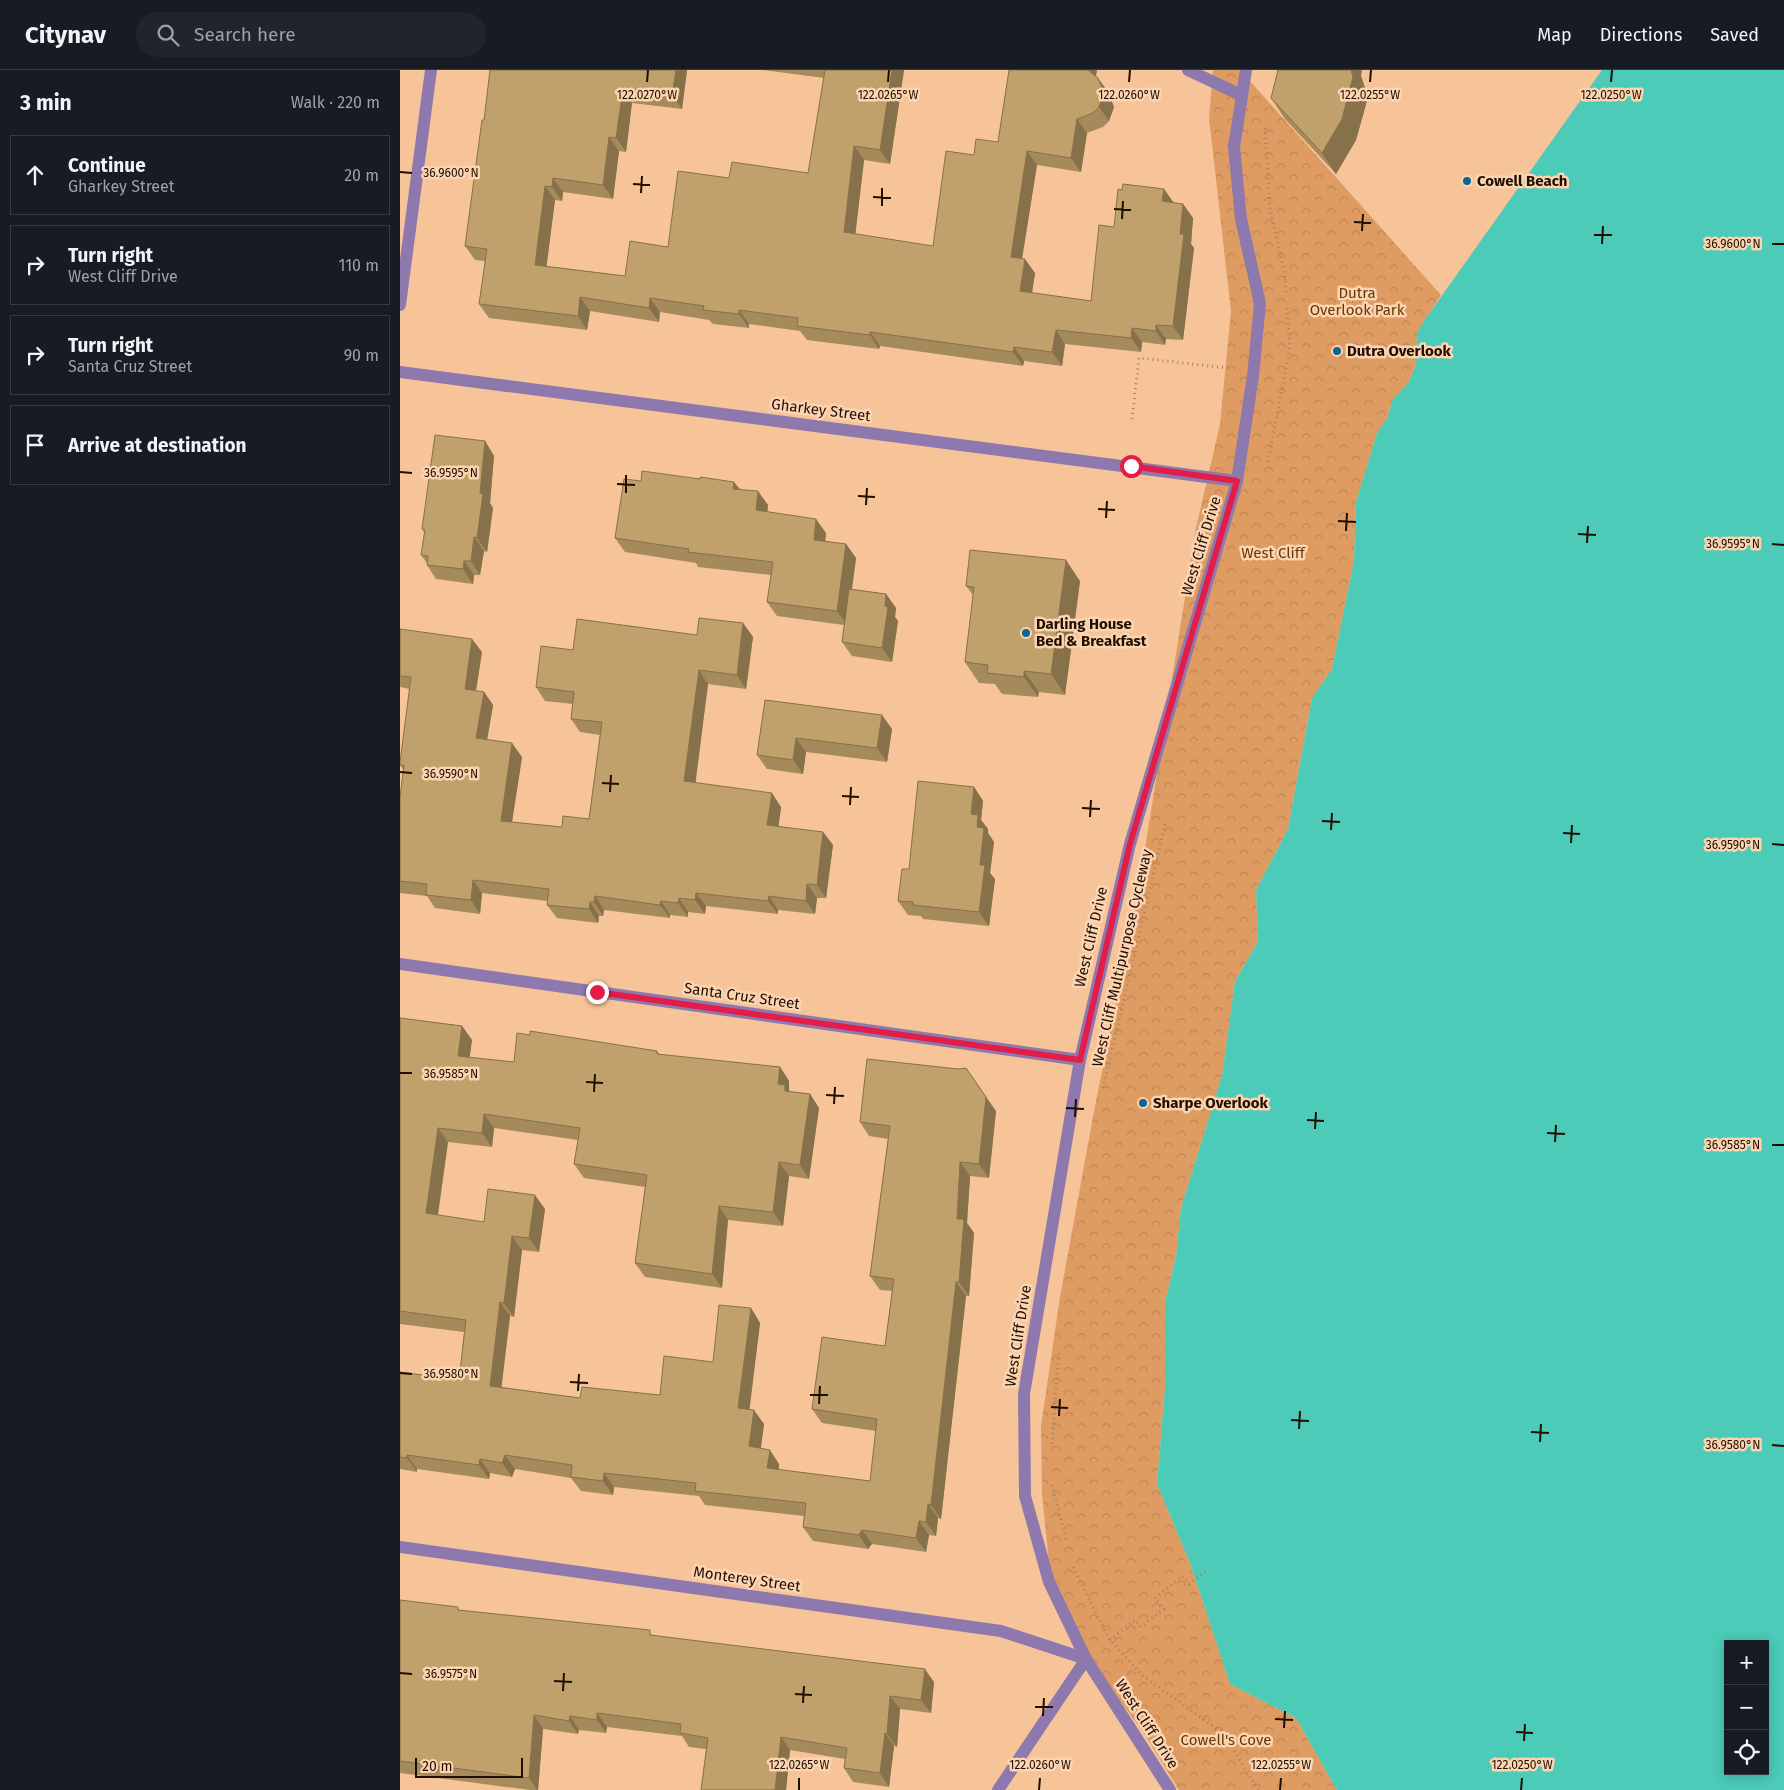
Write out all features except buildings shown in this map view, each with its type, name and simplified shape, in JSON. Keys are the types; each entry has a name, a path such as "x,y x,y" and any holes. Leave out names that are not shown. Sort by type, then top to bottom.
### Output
{"street":[{"path":"400,305 431,70"},
{"path":"1188,70 1241,95"},
{"name":"West Cliff Drive","path":"1170,1790 1086,1659 1049,1582 1024,1496 1024,1394 1080,1060 1130,844 1237,481 1253,376 1260,303 1241,219 1234,147 1246,70"},
{"name":"Gharkey Street","path":"400,372 1237,481"},
{"name":"Santa Cruz Street","path":"400,964 1080,1060"},
{"name":"Monterey Street","path":"400,1547 1001,1631 1086,1659"},
{"path":"998,1790 1086,1659"}],"path":[{"path":"1264,125 1270,209 1285,276 1286,294"},
{"path":"1267,465 1290,346 1286,302"},
{"path":"1132,419 1139,358 1228,368"},
{"name":"West Cliff Multipurpose Cycleway","path":"1103,1090 1165,823"},
{"path":"1052,1446 1060,1342"},
{"path":"1050,1475 1069,1549"},
{"path":"1071,1559 1073,1568 1110,1640 1143,1676 1224,1734 1258,1790"},
{"path":"1086,1659 1135,1620 1141,1627 1164,1609 1155,1598 1182,1576 1189,1584 1207,1570"}],"green space":[{"name":"West Cliff","path":"1213,70 1240,70 1441,295 1417,332 1416,365 1409,382 1393,399 1387,418 1377,433 1356,502 1354,561 1332,669 1312,698 1288,829 1256,890 1258,942 1235,981 1222,1076 1181,1208 1176,1256 1165,1303 1165,1388 1157,1484 1190,1563 1230,1684 1296,1718 1337,1790 1179,1790 1141,1729 1073,1638 1049,1564 1042,1494 1041,1426 1060,1297 1094,1111 1137,899 1196,528 1220,424 1231,311 1209,118"}],"water":[{"path":"1602,70 1784,70 1784,1790 1337,1790 1296,1718 1230,1684 1190,1563 1157,1484 1165,1388 1165,1303 1176,1256 1181,1208 1222,1076 1235,981 1258,942 1256,890 1288,829 1312,698 1332,669 1354,561 1356,502 1377,433 1387,418 1393,399 1409,382 1416,365 1417,332"}],"place":[{"name":"Cowell Beach","path":"1467,181"},
{"name":"Dutra Overlook","path":"1337,351"},
{"name":"Darling House Bed & Breakfast","path":"1026,633"},
{"name":"Sharpe Overlook","path":"1143,1103"}],"route":[{"path":"597,992 1080,1060 1130,844 1237,481 1131,466"}],"park label":[{"name":"Dutra Overlook Park","path":"1357,302"},
{"name":"Cowell's Cove","path":"1226,1740"}]}
